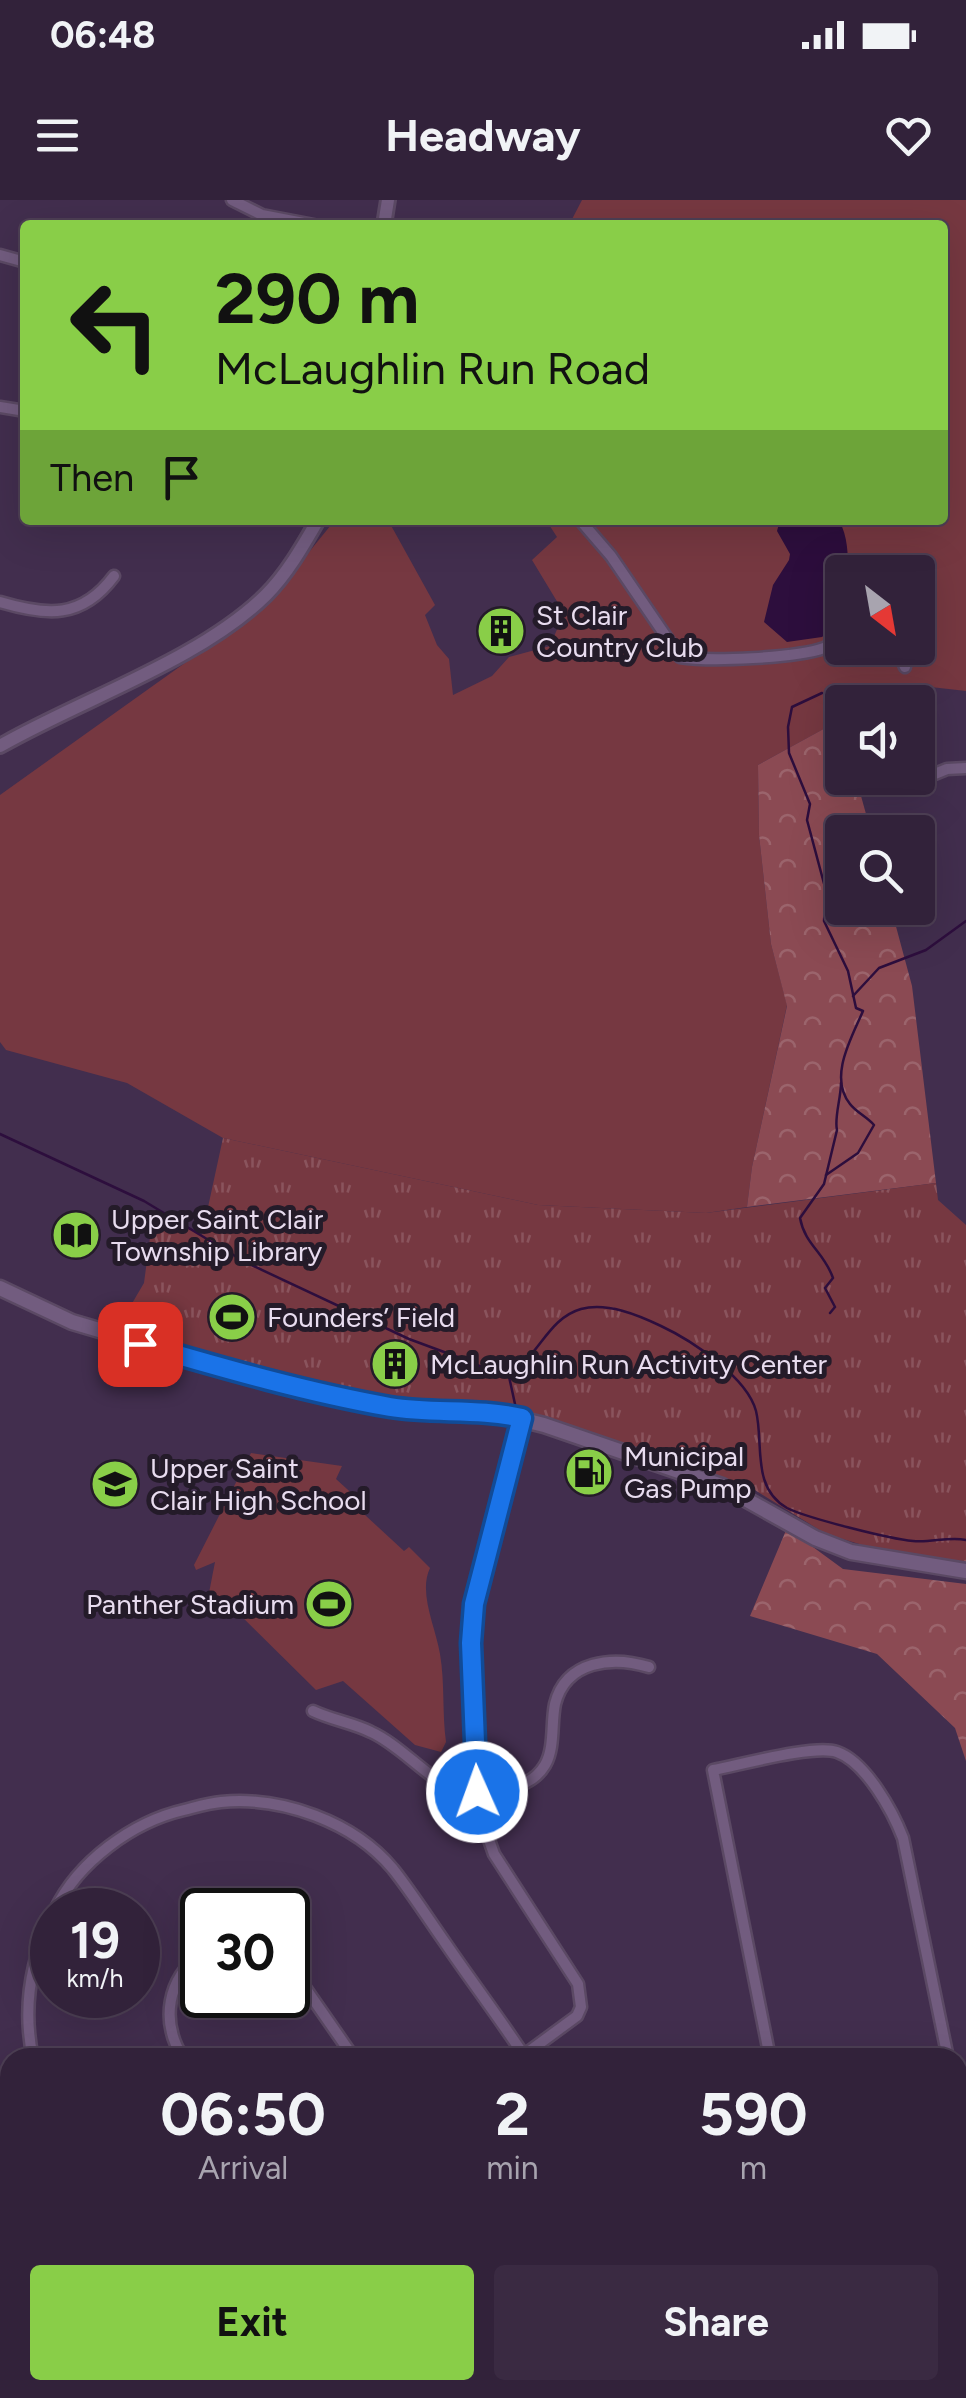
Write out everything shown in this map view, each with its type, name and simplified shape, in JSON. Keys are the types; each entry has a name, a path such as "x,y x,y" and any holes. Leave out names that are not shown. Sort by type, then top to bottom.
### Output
{"main road":[{"path":"0,1288 72,1322 302,1390 417,1411 522,1418 722,1486 815,1538 851,1552 966,1571"}],"street":[{"path":"232,200 262,215 288,220"},
{"path":"0,746 140,676 226,627 268,592 300,552 315,525"},
{"path":"584,525 611,556 680,657 698,660 825,648"},
{"path":"0,602 42,613 60,612 94,598 114,576"},
{"path":"935,774 966,768"},
{"path":"522,1418 474,1604 471,1643 477,1792 482,1820 508,1881 570,1967 581,1996 576,2016 535,2048"},
{"path":"313,1711 372,1732 454,1789 477,1792 516,1788 534,1779 546,1762 560,1690 573,1675 608,1660 649,1667"},
{"path":"768,2048 713,1770 818,1750 838,1752 887,1801 903,1838 946,2048"},
{"path":"71,1888 83,1870 120,1839 142,1824 170,1813 221,1802 272,1804 318,1816 362,1842 393,1869 519,2048"},
{"path":"177,2048 170,2034 169,2007 180,1978"},
{"path":"30,1991 27,2008 32,2048"},
{"path":"310,1995 347,2048"}],"green space":[{"path":"582,200 966,200 966,691 935,685 825,685 825,728 758,765 759,835 771,944 787,1005 747,1207 706,1213 538,1205 223,1138 127,1083 6,1050 0,1042 0,795 266,605 331,525 391,525 435,605 425,615 437,645 449,659 453,695 492,676 509,657 550,646 564,613 532,560 557,537 549,525 948,525 948,220 572,220"},
{"path":"825,728 825,795 861,795 866,815 825,815 825,925 896,925 912,986 936,1183 747,1207 787,1006 771,944 759,835 758,765"},
{"path":"223,1138 538,1205 706,1213 936,1183 938,1200 966,1225 966,1563 886,1552 826,1534 750,1487 497,1403 420,1402 330,1389 122,1329 120,1324 144,1283 152,1223 174,1223 202,1235"},
{"name":"Panther Stadium","path":"251,1453 342,1466 336,1479 369,1509 365,1515 404,1551 409,1547 430,1568 427,1599 438,1644 446,1742 441,1752 415,1745 343,1681 316,1690 227,1602 217,1607 208,1598 215,1562 196,1570 194,1565"},
{"path":"787,1528 843,1569 966,1584 966,1761 955,1728 877,1654 750,1616"}],"shaded area":[{"path":"779,525 842,525 847,555 825,555 822,637 787,642 764,622 773,585 790,554 777,531"}],"waterway":[{"path":"822,693 792,707 789,753 810,804 807,820 826,891 824,921 848,971 856,1008 863,1011 844,1057 841,1082 852,1107 874,1125 858,1153 826,1175"},
{"path":"853,996 879,968 926,950 966,921"},
{"path":"830,1313 835,1307 825,1288 833,1278 800,1218 824,1184 837,1130 841,1083"},
{"path":"0,1134 144,1201 245,1262 409,1339 471,1362"},
{"path":"477,1365 496,1371 511,1369 534,1352 566,1316 581,1309 612,1308 632,1314 687,1340 742,1385 756,1411 763,1477 768,1489 787,1508 902,1539 966,1540"},
{"path":"508,1372 515,1404"}],"place":[{"name":"St Clair Country Club","path":"501,631"},
{"name":"Upper Saint Clair Township Library","path":"76,1235"},
{"name":"Founders’ Field","path":"232,1317"},
{"name":"McLaughlin Run Activity Center","path":"395,1364"},
{"name":"Municipal Gas Pump","path":"589,1472"},
{"name":"Upper Saint Clair High School","path":"115,1484"},
{"name":"Panther Stadium","path":"329,1604"}],"route":[{"path":"140,1344 302,1390 417,1411 522,1418 474,1604 471,1643 477,1792"}]}
